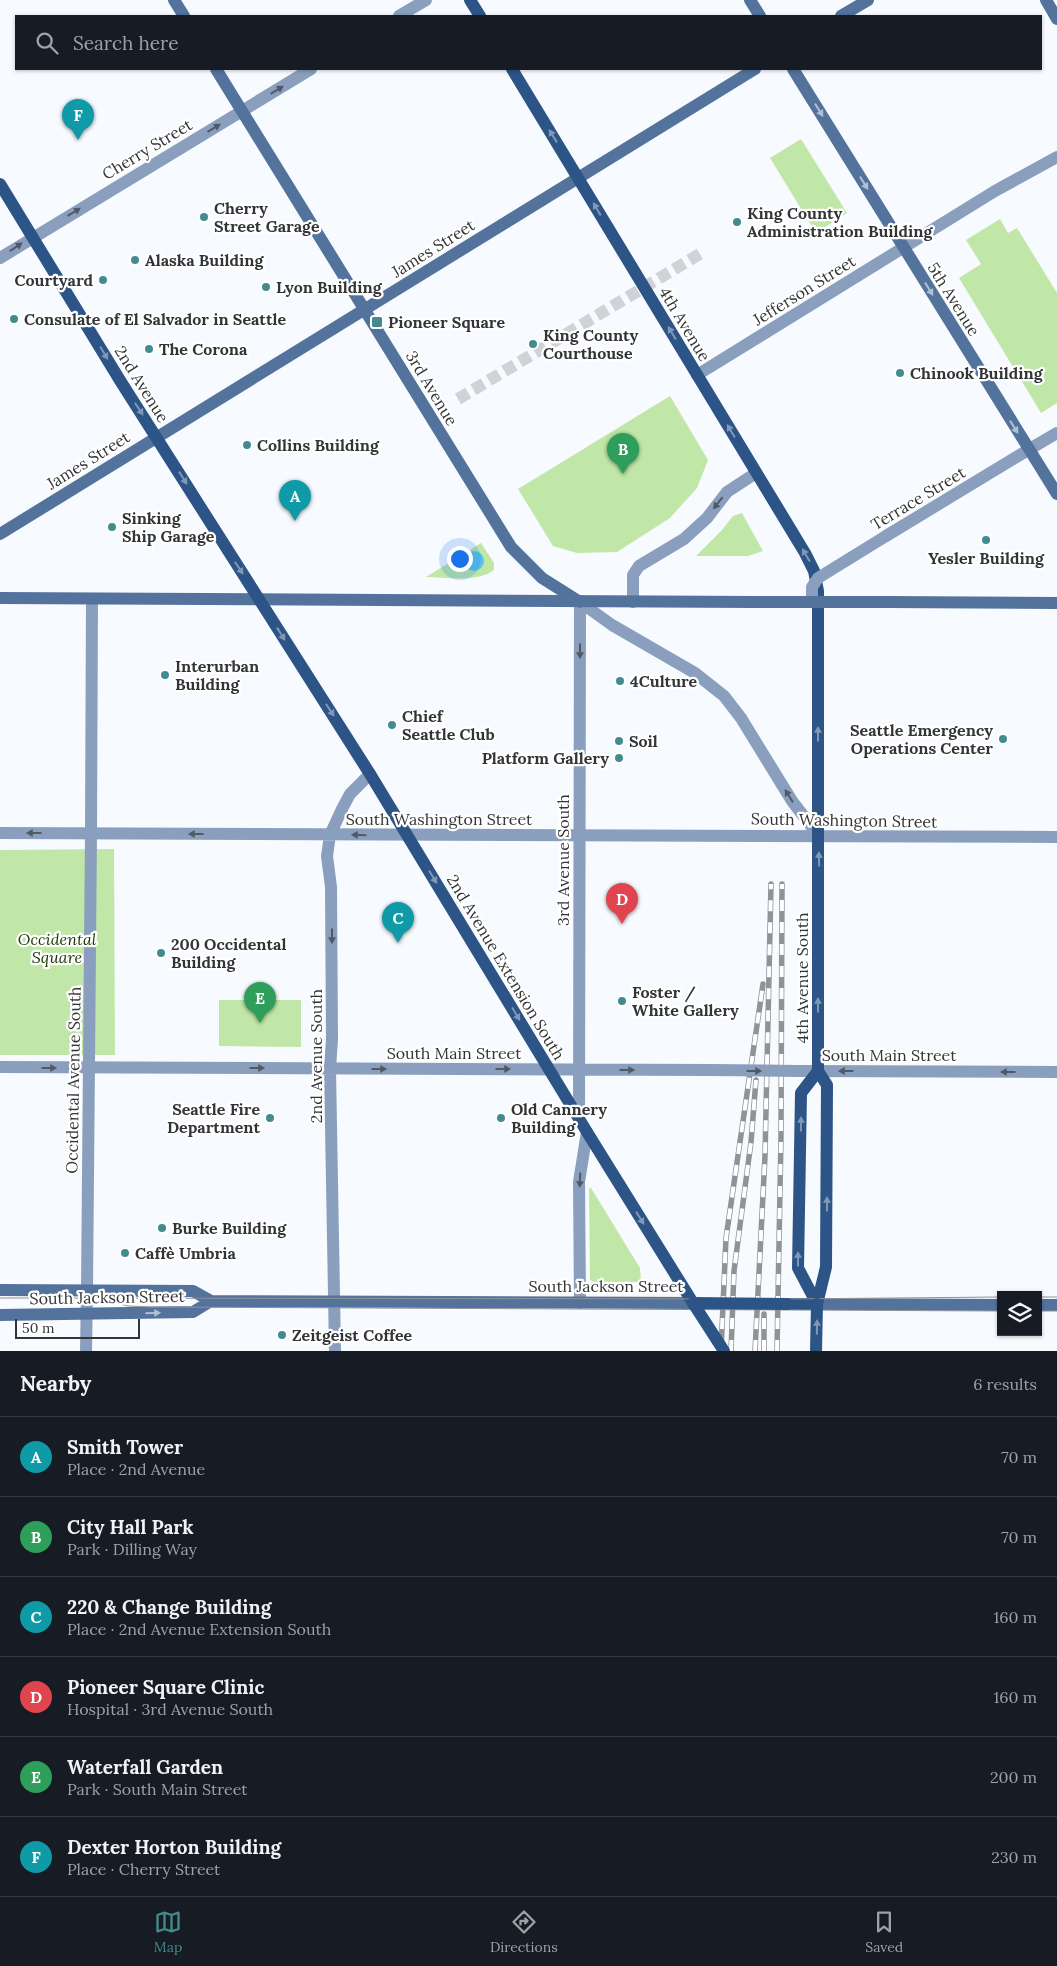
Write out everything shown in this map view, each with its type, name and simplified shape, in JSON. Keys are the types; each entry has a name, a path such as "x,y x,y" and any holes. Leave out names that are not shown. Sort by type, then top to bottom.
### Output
{"main road":[{"path":"174,0 183,15"},
{"path":"470,0 479,15"},
{"path":"750,0 759,15"},
{"path":"843,15 868,0"},
{"path":"1046,0 1057,19"},
{"name":"3rd Avenue","path":"217,70 511,547 542,578 580,602"},
{"name":"4th Avenue","path":"513,70 810,562 816,581 815,601"},
{"name":"James Street","path":"0,534 753,70"},
{"name":"5th Avenue","path":"794,70 1057,494"},
{"name":"2nd Avenue","path":"0,184 121,382 259,600"},
{"path":"0,598 1057,603"},
{"name":"2nd Avenue Extension South","path":"259,600 370,774 587,1132 724,1351"},
{"name":"4th Avenue South","path":"815,601 818,835 818,1071 827,1086 826,1267 817,1304 816,1351"},
{"path":"817,1304 798,1268 801,1093 818,1071"},
{"name":"South Jackson Street","path":"0,1290 193,1291 211,1301 997,1304"},
{"name":"South Jackson Street","path":"0,1315 193,1312 211,1301"},
{"path":"1042,1305 1057,1305"}],"street":[{"path":"401,15 426,0"},
{"name":"Cherry Street","path":"0,258 310,70"},
{"name":"Jefferson Street","path":"697,375 995,191 1057,157"},
{"name":"Terrace Street","path":"815,601 812,587 818,578 1057,433"},
{"path":"634,602 632,575 639,566 684,539 707,518 727,492 756,473"},
{"name":"Occidental Avenue South","path":"86,1351 92,599"},
{"path":"580,602 612,625 695,673 724,696 741,718 792,801 818,835"},
{"name":"3rd Avenue South","path":"579,1118 580,602"},
{"name":"2nd Avenue South","path":"335,1351 336,1302 333,1276 330,1069 332,1039 331,888 327,856 330,835 350,794 370,774"},
{"name":"South Washington Street","path":"0,833 1057,837"},
{"name":"South Main Street","path":"0,1067 1057,1072"},
{"path":"580,1303 579,1182 587,1132"}],"green space":[{"path":"801,139 847,213 816,233 770,158"},
{"path":"1000,219 1008,233 1017,228 1057,293 1057,403 1041,413 959,278 981,264 966,240"},
{"path":"670,396 708,460 697,488 670,518 617,552 577,553 553,546 518,489"},
{"path":"742,513 763,551 748,556 696,556 733,516"},
{"path":"481,543 494,563 494,570 479,577 471,578 426,577"},
{"name":"Occidental Square","path":"114,849 115,1055 0,1055 0,850"},
{"path":"219,1000 301,1000 301,1047 219,1046"},
{"path":"589,1188 591,1188 640,1268 641,1281 595,1282 590,1280"}],"water":[{"path":"474,551 481,554 484,561 481,568 474,571 467,568 464,561 467,554"}],"tunnel":[{"path":"458,399 703,252"}],"tram line":[{"path":"0,1298 787,1299 997,1297"},
{"path":"1042,1297 1057,1297"},
{"path":"113,1302 128,1306 150,1307 997,1311"},
{"path":"1042,1311 1057,1311"}],"railway":[{"path":"755,1351 765,1156 771,884"},
{"path":"777,1351 781,1137 782,884"},
{"path":"721,1351 726,1238 763,984"},
{"path":"731,1351 734,1271 751,1142 756,1080"},
{"path":"764,1314 764,1351"}],"place":[{"name":"Dexter Horton Building","path":"78,140"},
{"name":"Cherry Street Garage","path":"204,217"},
{"name":"King County Administration Building","path":"737,222"},
{"name":"Alaska Building","path":"135,260"},
{"name":"Courtyard","path":"103,280"},
{"name":"Lyon Building","path":"266,287"},
{"name":"Consulate of El Salvador in Seattle","path":"14,319"},
{"name":"Pioneer Square","path":"377,322"},
{"name":"King County Courthouse","path":"533,344"},
{"name":"The Corona","path":"149,349"},
{"name":"Chinook Building","path":"900,373"},
{"name":"Collins Building","path":"247,445"},
{"name":"City Hall Park","path":"623,474"},
{"name":"Smith Tower","path":"295,521"},
{"name":"Sinking Ship Garage","path":"112,527"},
{"name":"Yesler Building","path":"986,540"},
{"name":"Interurban Building","path":"165,675"},
{"name":"4Culture","path":"620,681"},
{"name":"Chief Seattle Club","path":"392,725"},
{"name":"Seattle Emergency Operations Center","path":"1003,739"},
{"name":"Soil","path":"619,741"},
{"name":"Platform Gallery","path":"619,758"},
{"name":"Pioneer Square Clinic","path":"622,924"},
{"name":"220 & Change Building","path":"398,943"},
{"name":"200 Occidental Building","path":"161,953"},
{"name":"Foster / White Gallery","path":"622,1001"},
{"name":"Waterfall Garden","path":"260,1023"},
{"name":"Seattle Fire Department","path":"270,1118"},
{"name":"Old Cannery Building","path":"501,1118"},
{"name":"Burke Building","path":"162,1228"},
{"name":"Caffè Umbria","path":"125,1253"},
{"name":"Zeitgeist Coffee","path":"282,1335"}]}
